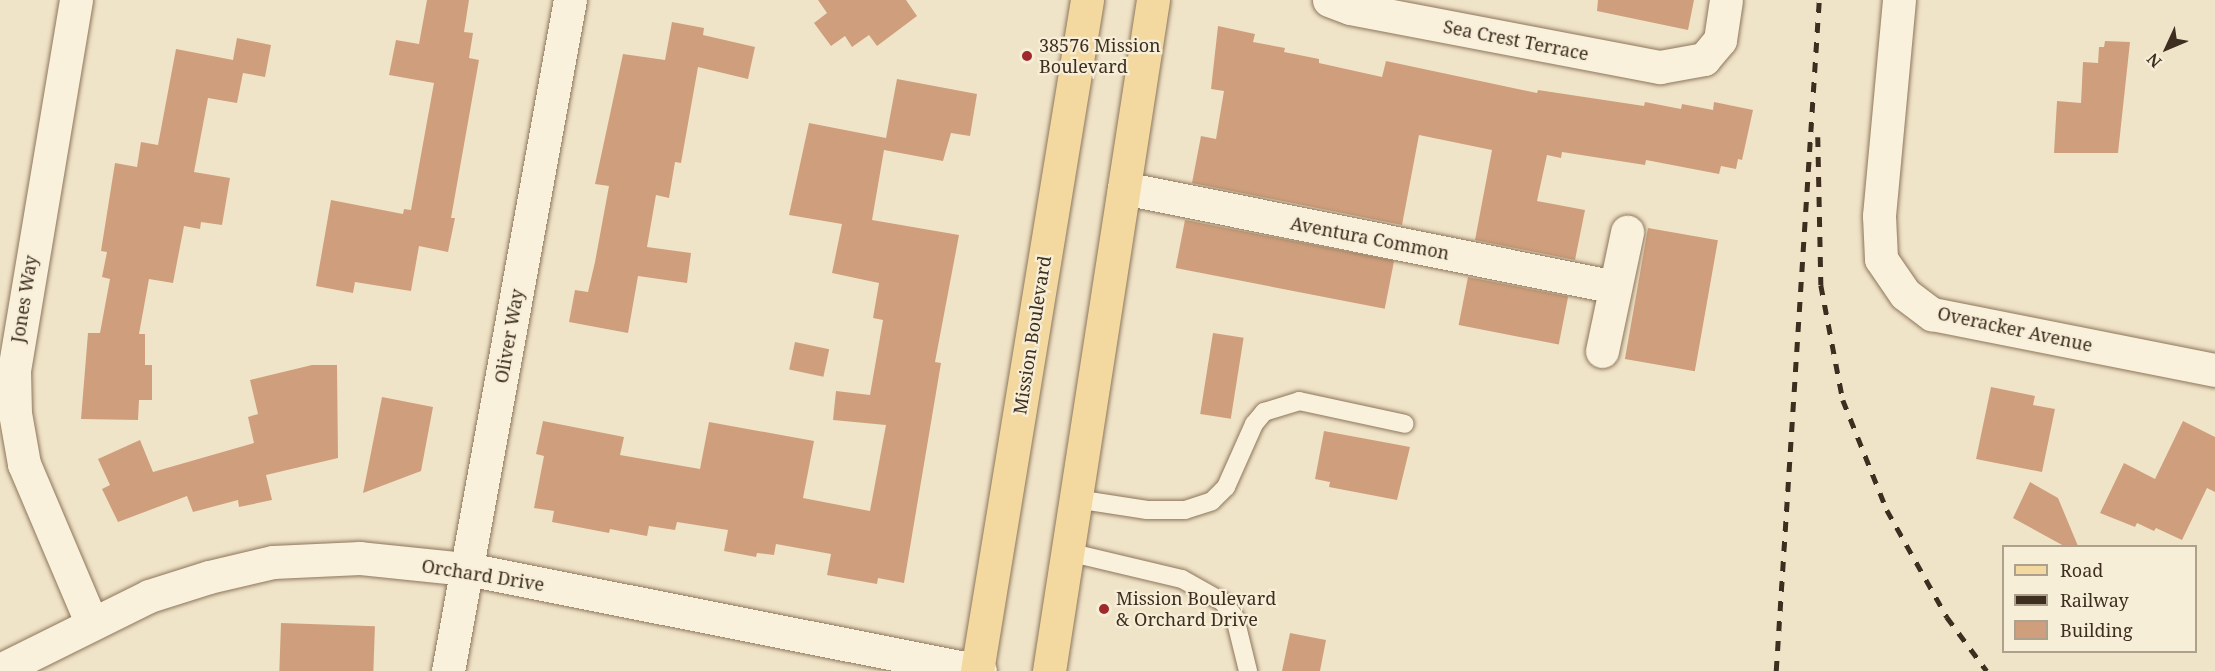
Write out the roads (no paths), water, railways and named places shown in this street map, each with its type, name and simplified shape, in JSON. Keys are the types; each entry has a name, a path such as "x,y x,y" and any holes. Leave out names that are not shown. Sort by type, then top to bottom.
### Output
{"main road":[{"name":"Mission Boulevard","path":"978,671 1087,0"},
{"path":"1050,671 1153,0"}],"street":[{"name":"Jones Way","path":"76,0 14,370 15,413 24,464 92,622"},
{"name":"Oliver Way","path":"448,671 570,0"},
{"name":"Sea Crest Terrace","path":"1329,0 1350,8 1660,68 1704,59 1720,40 1726,0"},
{"name":"Overacker Avenue","path":"1899,0 1879,216 1881,259 1905,294 1932,314 2215,369"},
{"name":"Aventura Common","path":"1124,188 1615,287"},
{"path":"1602,351 1627,232"},
{"name":"Orchard Drive","path":"0,670 92,622 149,596 273,562 360,558 467,569 978,671"}],"lane":[{"path":"1076,499 1147,510 1185,510 1212,501 1226,487 1254,424 1264,412 1299,401 1405,424"},
{"path":"1068,552 1182,579 1223,602 1235,618 1248,671"}],"railway":[{"path":"1776,671 1819,0"},
{"path":"1818,137 1821,285 1843,400 1887,510 1947,617 1987,671"}],"place":[{"name":"38576 Mission Boulevard","path":"1027,56"},
{"name":"Mission Boulevard & Orchard Drive","path":"1104,609"}]}
